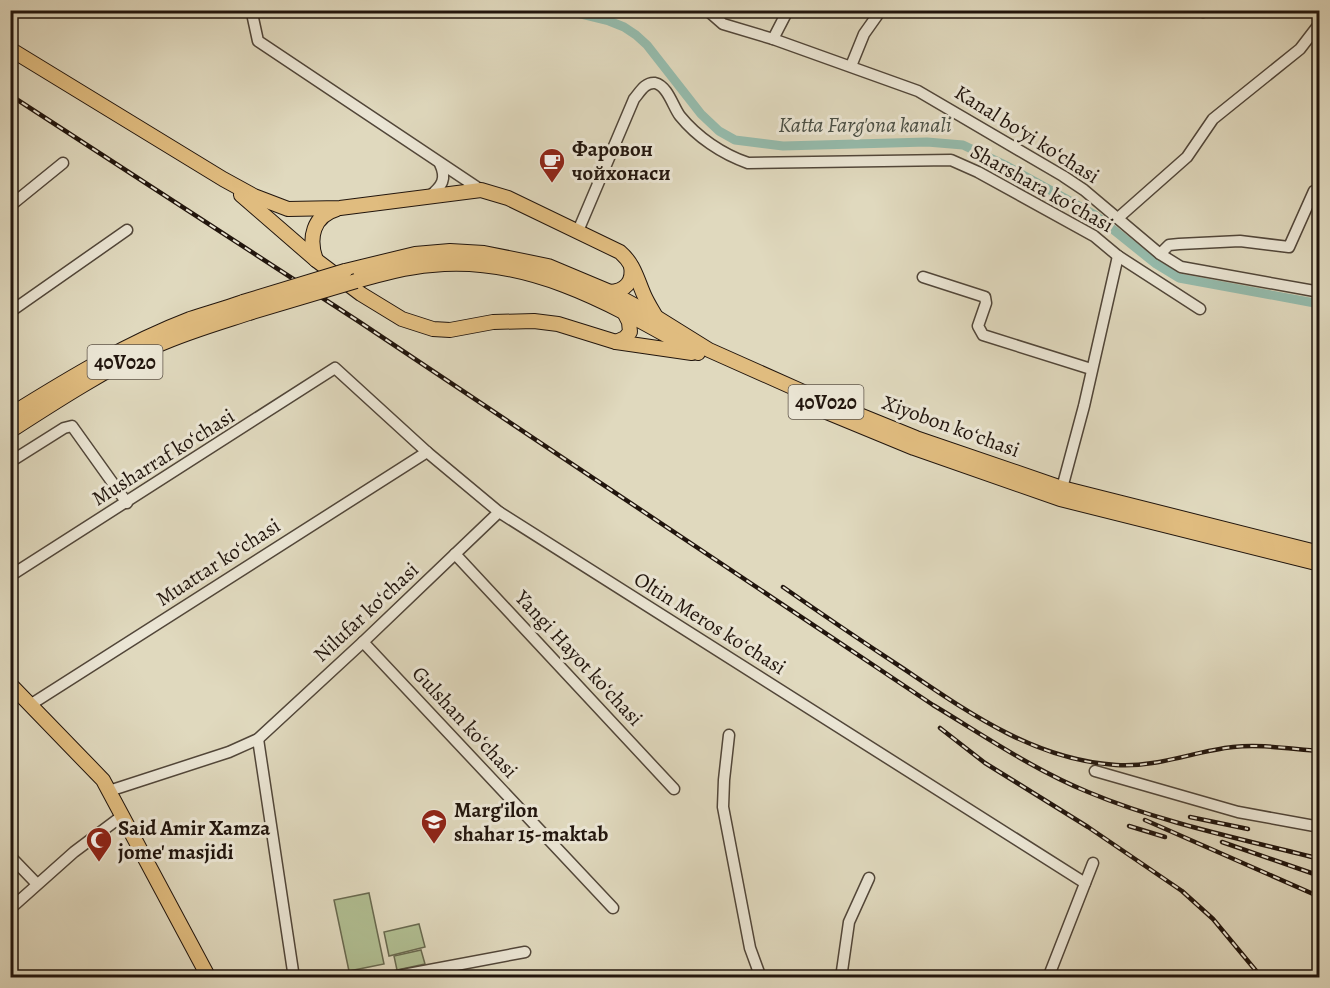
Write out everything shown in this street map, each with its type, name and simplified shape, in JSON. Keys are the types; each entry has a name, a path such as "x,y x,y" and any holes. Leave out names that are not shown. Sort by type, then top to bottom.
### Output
{"main road":[{"path":"10,49 223,179 254,196 288,209 340,208 481,190 508,198 620,252 639,279 643,294 656,317"},
{"path":"223,179 316,260 361,294 402,319 434,329 450,330 493,322 534,321 558,324 616,342 701,355"},
{"path":"316,260 312,244 315,227 325,214 340,208"},
{"name":"Xiyobon koʻchasi","path":"350,276 415,254 450,251 516,258 548,266 610,292 709,350 810,395 916,438 1062,488 1320,564"},
{"path":"610,292 624,288 631,280 629,262"},
{"name":"Xiyobon koʻchasi","path":"350,276 433,265 468,264 538,275 572,287 624,312 701,355 807,404 914,448 1060,499 1216,534 1320,553"},
{"name":"40V020","path":"10,415 74,376 132,345 190,319 246,307 350,276"},
{"name":"40V020","path":"10,431 82,385 157,346 246,307"},
{"path":"616,342 625,338 630,332 629,322 624,312"},
{"path":"10,684 103,780 209,978"}],"street":[{"path":"256,10 253,18 258,41 481,190"},
{"name":"Kanal boʻyi koʻchasi","path":"707,10 723,24 851,66 918,91 1063,176 1160,254 1190,270 1320,292"},
{"path":"772,39 788,10"},
{"path":"851,66 864,34 881,10"},
{"path":"1118,218 1187,157 1213,119 1300,49 1320,23"},
{"name":"Sharshara koʻchasi","path":"578,231 634,99 642,88 657,83 663,87 679,114 692,129 728,156 748,163 951,160 978,172 1094,236 1118,256 1200,309"},
{"path":"10,206 63,163"},
{"path":"430,196 440,188 444,181 440,164"},
{"path":"1160,254 1169,245 1179,244 1240,242 1289,247 1314,190"},
{"path":"10,312 127,230"},
{"path":"1062,488 1084,406 1118,256"},
{"path":"923,277 985,297 986,303 978,326 983,335 1091,369"},
{"name":"Oltin Meros koʻchasi","path":"335,368 427,452 499,512 1085,883"},
{"name":"Musharraf koʻchasi","path":"10,576 127,503 172,471 254,422 335,368"},
{"path":"10,462 64,428 72,426 127,503"},
{"name":"Muattar koʻchasi","path":"30,705 427,452"},
{"name":"Nilufar koʻchasi","path":"109,792 229,752 258,739 499,512"},
{"name":"Yangi Hayot koʻchasi","path":"455,554 674,789"},
{"name":"Gulshan koʻchasi","path":"363,642 613,908"},
{"path":"729,735 723,807 750,948 761,978"},
{"path":"258,739 294,978"},
{"path":"1095,771 1238,812 1320,827"},
{"path":"10,909 74,852 122,816"},
{"path":"10,856 37,884"},
{"path":"1048,978 1093,863"},
{"path":"841,978 849,922 869,878"},
{"path":"387,978 525,952"}],"green space":[{"path":"369,893 384,964 349,971 334,900"},
{"path":"419,924 425,947 389,956 384,932"},
{"path":"421,950 425,964 397,970 394,956"}],"waterway":[{"name":"Katta Farg'ona kanali","path":"564,10 609,21 636,35 647,45 701,114 719,131 735,140 783,146 927,142 963,145 1005,165 1095,215 1156,264 1179,278 1320,304"}],"railway":[{"path":"10,95 358,321 933,705 1009,752 1068,783 1144,813 1320,859"},
{"path":"783,587 928,686 978,717 1004,732 1058,754 1086,761 1131,765 1161,762 1244,746 1320,751"},
{"path":"940,728 985,763 1088,827 1182,891 1213,919 1262,978"},
{"path":"1190,817 1248,829"},
{"path":"1145,820 1320,897"},
{"path":"1129,826 1165,837"},
{"path":"1222,842 1320,876"}],"place":[{"name":"Фаровон чойхонаси","path":"552,184"},
{"name":"Marg'ilon shahar 15-maktab","path":"434,845"},
{"name":"Said Amir Xamza jome' masjidi","path":"99,863"}]}
